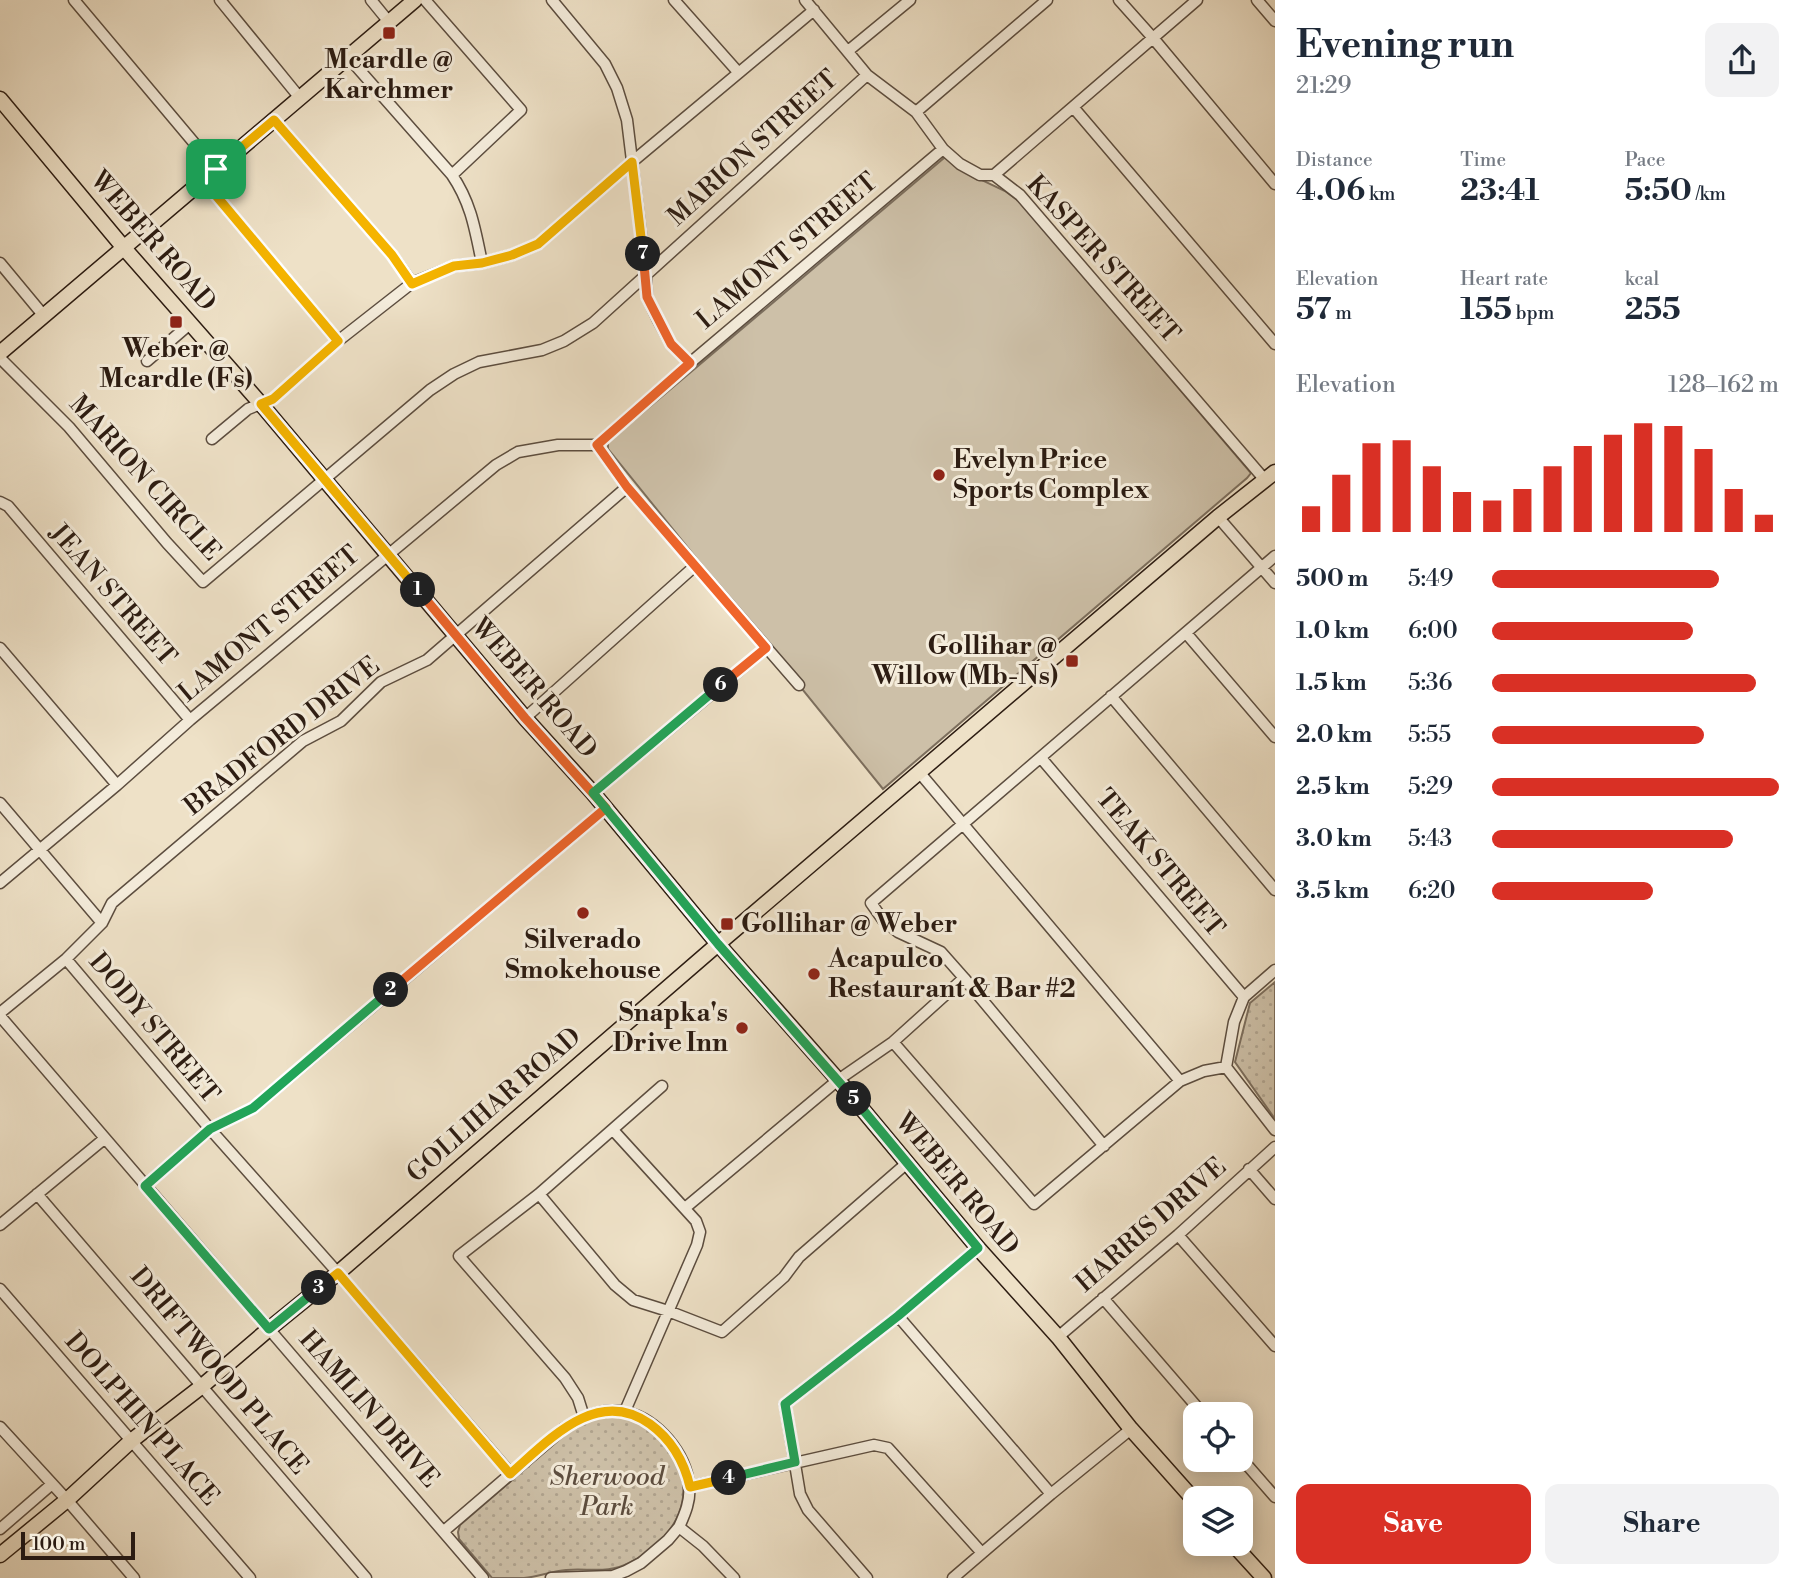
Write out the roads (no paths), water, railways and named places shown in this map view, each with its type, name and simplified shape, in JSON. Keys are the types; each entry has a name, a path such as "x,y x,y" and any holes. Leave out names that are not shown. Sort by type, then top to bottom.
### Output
{"main road":[{"path":"0,355 415,0"},
{"name":"WEBER ROAD","path":"0,99 525,718 606,808 718,944 838,1080 978,1248 1058,1337 1183,1487"},
{"name":"GOLLIHAR ROAD","path":"0,1555 131,1441 201,1387 338,1273 919,772 1218,517 1270,476"},
{"path":"1244,1556 1264,1578"}],"street":[{"path":"74,0 216,169"},
{"path":"219,0 300,98"},
{"path":"371,0 389,22"},
{"path":"425,0 521,110 452,174"},
{"path":"552,0 605,64 617,88 627,120 647,297 671,344 690,363"},
{"path":"674,0 738,72"},
{"name":"KASPER STREET","path":"805,0 867,75 916,112 943,149 960,164 980,175 994,175 1020,195 1270,476"},
{"name":"MARION STREET","path":"848,51 909,0"},
{"path":"916,112 1047,0"},
{"path":"1119,0 1275,184"},
{"path":"994,175 1197,0"},
{"path":"1257,0 1275,22"},
{"path":"212,439 248,409 273,399 338,341 412,284 454,266 482,263 538,244 814,10"},
{"path":"348,57 452,174 463,192 471,214 482,263"},
{"name":"MARION STREET","path":"324,480 430,390 454,374 479,362 542,350 564,341 593,323 867,75"},
{"path":"1073,107 1275,344"},
{"path":"274,120 392,255 412,284"},
{"name":"LAMONT STREET","path":"0,883 190,720 496,465 518,452 558,445 597,445 943,149"},
{"path":"203,180 338,341"},
{"path":"0,263 44,316"},
{"path":"147,361 191,323"},
{"name":"MARION CIRCLE","path":"0,355 69,427 203,582 324,480"},
{"path":"597,445 627,487 799,685"},
{"name":"BRADFORD DRIVE","path":"0,1015 66,959 102,922 112,903 303,741 341,721 381,682 427,660 627,487"},
{"name":"JEAN STREET","path":"0,502 8,506 190,720"},
{"path":"1218,517 1275,583"},
{"path":"1104,1146 941,952 898,932 883,920 871,903 1275,556"},
{"path":"525,718 695,566"},
{"path":"1186,633 1275,737"},
{"path":"0,648 117,785"},
{"path":"593,793 766,648"},
{"path":"1111,696 1275,890"},
{"name":"TEAK STREET","path":"1041,758 1244,997"},
{"path":"919,772 1180,1081"},
{"name":"DODY STREET","path":"0,803 102,922"},
{"path":"145,1186 210,1129 253,1108 606,808"},
{"name":"DODY STREET","path":"66,959 510,1474"},
{"path":"1275,970 1244,997 1234,1022 1226,1068 1275,1130"},
{"path":"685,1208 838,1080 892,1042 964,978"},
{"name":"HAMLIN DRIVE","path":"0,1015 483,1578"},
{"path":"892,1042 1034,1204 1180,1081 1204,1071 1226,1068"},
{"path":"584,1417 578,1398 565,1378 459,1256 539,1194 662,1086"},
{"path":"613,1130 685,1208 696,1221 700,1232 697,1245 625,1411"},
{"path":"0,1225 104,1139"},
{"name":"HARRIS DRIVE","path":"1058,1337 1178,1235 1275,1147"},
{"path":"539,1194 615,1285 633,1300 722,1332 784,1277 799,1256 907,1163"},
{"path":"1249,1169 1275,1199"},
{"name":"DRIFTWOOD PLACE","path":"37,1194 366,1578"},
{"path":"1178,1235 1275,1346"},
{"path":"867,1578 808,1510 800,1493 785,1404 898,1316 978,1248"},
{"name":"DOLPHIN PLACE","path":"0,1289 250,1578"},
{"path":"1103,1298 1193,1402"},
{"path":"898,1316 1051,1494"},
{"path":"444,1531 563,1429 584,1417 601,1410 625,1411 642,1418 668,1440 685,1467 690,1487 685,1514 679,1527 641,1563 614,1577 551,1578"},
{"path":"0,1427 134,1578"},
{"path":"953,1578 1132,1429"},
{"path":"690,1487 874,1445 888,1448 982,1553"},
{"path":"1253,1472 1275,1497"},
{"path":"16,1542 1,1528 52,1484"},
{"path":"679,1527 703,1546 734,1578"}],"place":[{"name":"Mcardle @ Karchmer","path":"389,33"},
{"name":"Weber @ Mcardle (Fs)","path":"176,322"},
{"name":"Evelyn Price Sports Complex","path":"939,475"},
{"name":"Gollihar @ Willow (Mb-Ns)","path":"1072,661"},
{"name":"Silverado Smokehouse","path":"583,913"},
{"name":"Gollihar @ Weber","path":"727,924"},
{"name":"Acapulco Restaurant & Bar #2","path":"814,974"},
{"name":"Snapka's Drive Inn","path":"742,1028"}],"park label":[{"name":"Sherwood Park","path":"607,1492"}]}
